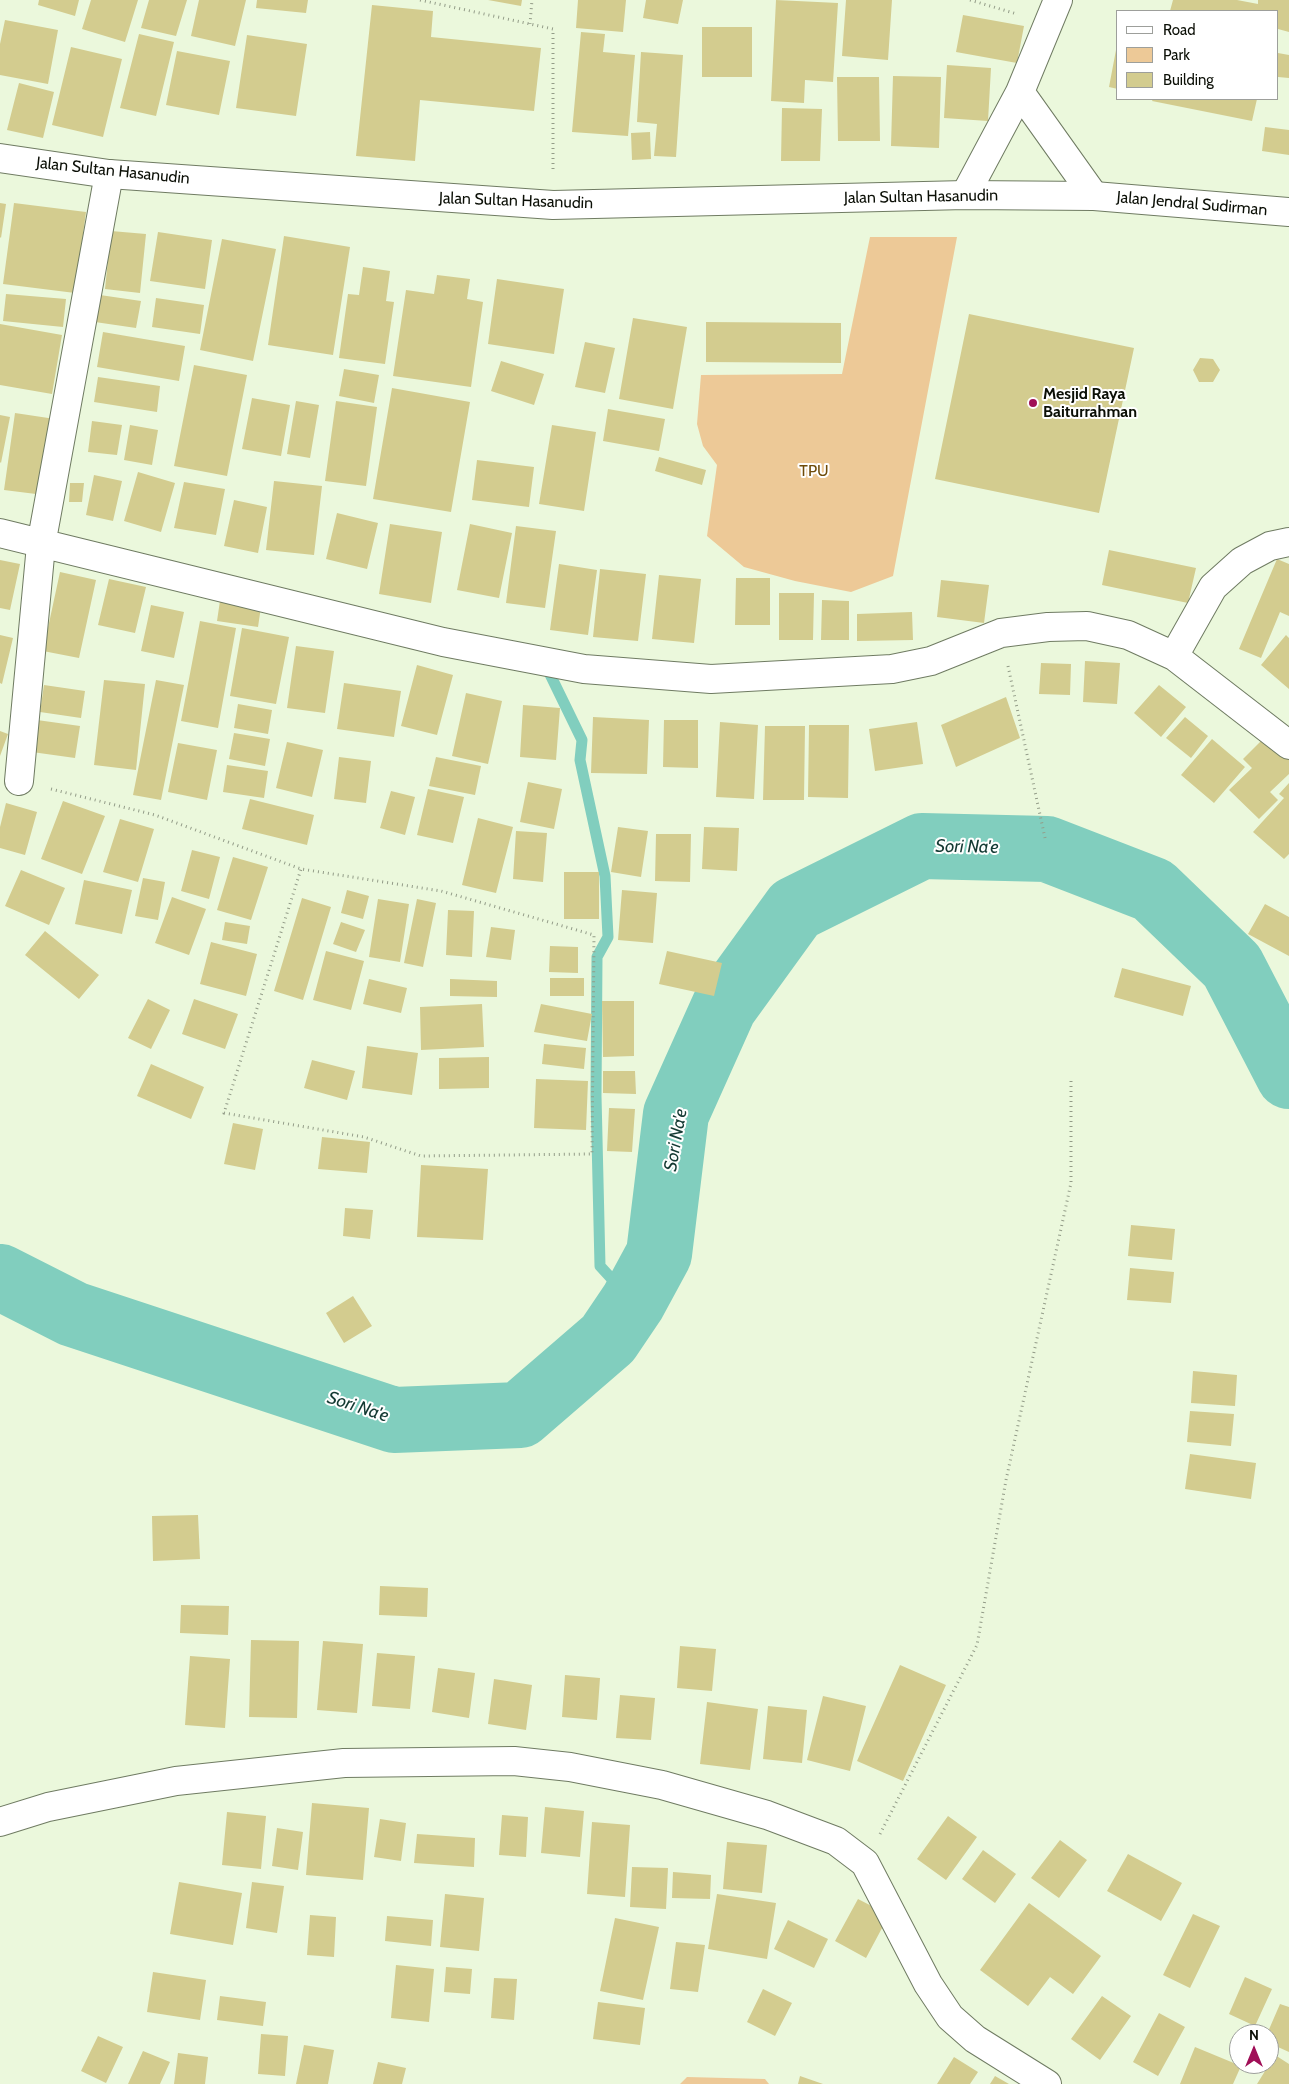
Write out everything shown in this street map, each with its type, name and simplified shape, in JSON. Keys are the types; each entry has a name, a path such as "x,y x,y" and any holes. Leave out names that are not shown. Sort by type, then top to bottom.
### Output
{"main road":[{"path":"965,195 1020,92 1054,9"},
{"path":"1020,92 1094,196"},
{"name":"Jalan Sultan Hasanudin","path":"0,158 109,174 553,206 965,195 1094,196"},
{"path":"19,781 41,545 109,174"},
{"name":"Jalan Jendral Sudirman","path":"1094,196 1289,212"},
{"path":"0,533 41,545 443,642 584,668 711,679 892,669 931,660 1001,633 1048,627 1086,626 1128,635 1174,656 1289,745"},
{"path":"1174,656 1213,587 1242,561 1270,546 1289,542"},
{"path":"0,1822 48,1807 176,1781 344,1763 514,1761 570,1767 662,1785 757,1812 836,1841 865,1863 928,1984 950,2017 975,2039 1047,2084"}],"path":[{"path":"420,0 553,29 553,206"},
{"path":"530,24 532,0"},
{"path":"970,0 1031,18 1054,9"},
{"path":"1001,633 1045,838"},
{"path":"19,781 155,815 301,869 441,891 594,934 592,1154 422,1156 364,1136 224,1112 301,869"},
{"path":"865,1863 977,1645 1006,1480 1071,1183 1071,1081"}],"green space":[{"name":"TPU","path":"870,237 957,237 893,576 851,592 795,581 744,567 707,536 717,465 703,446 697,424 701,375 842,374"},
{"path":"687,2077 765,2079 769,2084 680,2084"}],"building":[{"path":"39,0 79,0 75,16 38,5"},
{"path":"91,0 138,0 125,42 82,29"},
{"path":"149,0 187,0 176,36 141,28"},
{"path":"199,0 246,0 235,46 191,36"},
{"path":"257,0 308,0 306,13 256,8"},
{"path":"488,0 522,0 521,6"},
{"path":"578,0 626,0 623,32 576,28"},
{"path":"646,0 683,0 678,24 643,18"},
{"path":"776,0 838,3 833,82 805,80 804,103 771,101"},
{"path":"846,0 892,0 888,60 842,56"},
{"path":"1173,0 1237,0 1258,4 1258,0 1289,0 1289,32 1279,29 1279,10 1170,10"},
{"path":"372,5 433,11 431,37 541,48 534,111 420,100 415,161 356,156"},
{"path":"963,15 1024,26 1017,63 956,52"},
{"path":"5,20 58,30 48,84 0,75 0,44"},
{"path":"702,27 752,27 752,77 702,77"},
{"path":"581,32 605,34 603,52 635,55 628,136 572,132"},
{"path":"139,34 174,42 156,116 120,108"},
{"path":"247,35 307,44 296,116 236,108"},
{"path":"71,47 122,59 103,137 52,125"},
{"path":"1116,50 1116,89 1109,87"},
{"path":"177,51 230,61 219,115 166,105"},
{"path":"641,52 683,55 676,157 654,156 657,124 637,122"},
{"path":"1279,53 1289,55 1289,78 1279,77"},
{"path":"947,65 991,68 988,121 944,118"},
{"path":"893,76 941,77 939,148 891,146"},
{"path":"837,77 879,77 880,141 838,141"},
{"path":"19,83 54,92 43,138 7,130"},
{"path":"1152,100 1257,100 1252,121"},
{"path":"782,108 822,109 820,161 781,161"},
{"path":"1265,127 1289,130 1289,155 1262,151"},
{"path":"650,132 651,159 632,160 631,133"},
{"path":"0,203 6,204 1,238 0,237"},
{"path":"14,203 86,212 75,293 3,284"},
{"path":"111,231 146,234 140,293 105,289"},
{"path":"158,232 212,240 205,289 150,281"},
{"path":"284,236 350,247 333,355 268,345"},
{"path":"222,239 276,249 253,361 200,350"},
{"path":"363,267 390,271 386,301 394,302 385,364 339,358 348,294 359,295"},
{"path":"437,275 470,279 467,299 483,302 471,387 393,376 406,290 434,294"},
{"path":"497,279 564,289 554,354 488,344"},
{"path":"6,294 66,299 63,327 3,321"},
{"path":"100,295 141,301 136,328 95,322"},
{"path":"156,298 204,305 200,334 152,327"},
{"path":"969,314 1134,348 1099,513 935,479"},
{"path":"633,318 687,327 673,409 619,399"},
{"path":"706,322 841,323 841,363 706,362"},
{"path":"0,324 62,335 52,394 0,385"},
{"path":"103,332 185,346 179,381 97,367"},
{"path":"585,342 615,348 605,393 575,387"},
{"path":"1200,358 1213,359 1220,370 1213,382 1199,382 1193,370"},
{"path":"501,361 544,374 534,405 491,391"},
{"path":"194,365 247,375 227,476 174,466"},
{"path":"344,369 379,375 374,403 339,396"},
{"path":"98,377 160,386 157,412 94,402"},
{"path":"392,388 470,402 451,512 373,499"},
{"path":"252,398 290,405 281,456 242,449"},
{"path":"296,401 319,405 310,458 287,454"},
{"path":"336,401 377,407 366,486 325,481"},
{"path":"608,409 665,419 659,451 603,441"},
{"path":"15,413 55,419 44,495 4,490"},
{"path":"0,415 10,417 1,463 0,462"},
{"path":"92,421 122,425 117,455 88,452"},
{"path":"130,425 158,430 152,465 124,460"},
{"path":"552,425 596,432 584,511 539,504"},
{"path":"659,457 706,470 702,485 655,471"},
{"path":"477,460 534,467 529,507 472,500"},
{"path":"138,472 175,483 161,532 124,521"},
{"path":"94,475 122,481 113,521 86,515"},
{"path":"274,481 322,486 314,555 266,550"},
{"path":"184,482 225,489 216,535 174,528"},
{"path":"70,483 84,483 82,502 69,502"},
{"path":"234,500 267,507 258,553 224,546"},
{"path":"337,513 378,523 367,569 326,559"},
{"path":"390,524 442,532 431,603 379,594"},
{"path":"470,524 512,533 499,598 457,590"},
{"path":"516,526 556,531 545,608 506,603"},
{"path":"1109,550 1196,568 1188,603 1102,585"},
{"path":"1277,559 1289,564 1289,616 1280,612 1261,658 1239,649"},
{"path":"0,560 20,564 10,610 0,608"},
{"path":"559,564 597,570 588,635 550,630"},
{"path":"600,569 646,574 638,641 593,637"},
{"path":"60,572 96,580 79,658 43,651"},
{"path":"659,575 701,579 694,643 652,639"},
{"path":"736,578 770,578 770,625 735,625"},
{"path":"109,579 146,587 135,633 98,625"},
{"path":"941,580 989,585 984,623 937,617"},
{"path":"779,593 814,593 813,640 779,640"},
{"path":"221,594 262,600 258,627 217,621"},
{"path":"822,600 849,601 849,640 821,640"},
{"path":"151,605 184,612 174,658 141,651"},
{"path":"912,612 913,640 857,641 857,614"},
{"path":"200,621 236,628 218,728 181,721"},
{"path":"242,628 289,637 276,704 230,696"},
{"path":"0,635 13,638 2,684 0,683"},
{"path":"1286,635 1289,638 1289,689 1261,665"},
{"path":"296,646 334,651 325,713 287,708"},
{"path":"1085,661 1120,663 1117,704 1083,702"},
{"path":"1041,663 1071,664 1070,695 1039,694"},
{"path":"417,665 453,675 437,735 401,726"},
{"path":"104,680 145,684 136,770 94,765"},
{"path":"156,680 184,685 161,800 133,795"},
{"path":"344,683 401,691 394,737 337,729"},
{"path":"44,685 85,691 81,718 40,712"},
{"path":"1159,685 1186,707 1161,737 1134,713"},
{"path":"466,693 502,701 488,764 452,756"},
{"path":"1006,697 1020,738 956,767 941,725"},
{"path":"238,704 272,710 268,734 234,728"},
{"path":"523,705 560,708 556,760 520,757"},
{"path":"593,717 649,720 647,774 591,773"},
{"path":"1185,717 1208,736 1191,758 1166,738"},
{"path":"37,720 80,726 75,758 32,752"},
{"path":"664,720 698,720 698,768 663,767"},
{"path":"720,722 758,725 754,799 716,797"},
{"path":"917,722 923,764 875,771 869,729"},
{"path":"809,725 849,725 848,798 808,797"},
{"path":"765,726 805,726 804,800 763,800"},
{"path":"0,731 8,734 0,756"},
{"path":"234,733 270,739 265,766 229,759"},
{"path":"1265,737 1289,760 1289,774 1270,792 1278,800 1259,819 1229,790 1252,768 1243,759"},
{"path":"1212,739 1245,767 1214,803 1181,775"},
{"path":"287,742 323,750 312,797 276,788"},
{"path":"178,743 217,750 207,800 168,792"},
{"path":"339,757 371,761 366,803 334,799"},
{"path":"436,757 481,766 475,795 429,786"},
{"path":"227,765 268,771 264,798 223,792"},
{"path":"528,782 562,789 554,829 520,822"},
{"path":"1289,783 1289,854 1284,859 1253,832 1284,798 1279,794"},
{"path":"428,789 464,797 453,843 417,835"},
{"path":"391,791 415,797 405,835 380,828"},
{"path":"250,799 314,815 307,845 242,829"},
{"path":"63,801 105,816 82,874 41,859"},
{"path":"6,803 37,812 25,855 0,848 0,827"},
{"path":"478,818 513,827 496,893 462,885"},
{"path":"120,819 154,829 138,882 103,872"},
{"path":"618,827 648,831 641,877 611,872"},
{"path":"704,827 739,828 737,871 702,869"},
{"path":"516,831 547,833 543,882 513,879"},
{"path":"656,834 691,834 690,882 655,881"},
{"path":"192,850 220,857 209,899 181,891"},
{"path":"233,857 268,867 251,920 217,910"},
{"path":"21,870 65,888 49,925 5,906"},
{"path":"564,872 599,872 599,919 564,919"},
{"path":"143,878 165,882 158,920 135,916"},
{"path":"84,880 132,890 122,934 75,924"},
{"path":"347,890 369,896 363,919 341,913"},
{"path":"622,890 657,893 653,943 618,940"},
{"path":"172,897 206,909 189,955 155,943"},
{"path":"302,898 331,907 303,1000 274,991"},
{"path":"378,899 409,904 400,962 369,957"},
{"path":"417,899 436,903 423,967 404,963"},
{"path":"1265,904 1289,917 1289,956 1248,934"},
{"path":"448,910 474,911 472,957 446,955"},
{"path":"225,922 250,926 247,944 222,940"},
{"path":"341,922 365,930 356,952 333,944"},
{"path":"491,927 515,930 511,960 486,957"},
{"path":"45,931 99,975 79,999 25,955"},
{"path":"211,942 257,954 246,996 200,984"},
{"path":"550,946 578,947 578,973 549,972"},
{"path":"326,951 364,961 351,1010 313,1000"},
{"path":"667,951 722,963 714,996 659,984"},
{"path":"1122,968 1191,986 1183,1016 1114,997"},
{"path":"550,978 584,978 584,996 550,996"},
{"path":"369,979 407,988 401,1013 363,1004"},
{"path":"450,979 497,981 497,997 450,996"},
{"path":"148,999 170,1010 151,1049 128,1038"},
{"path":"194,999 238,1014 225,1049 182,1034"},
{"path":"602,1001 634,1001 634,1056 603,1057"},
{"path":"482,1004 484,1047 421,1050 420,1007"},
{"path":"541,1004 592,1014 587,1041 534,1032"},
{"path":"544,1044 586,1048 584,1069 542,1064"},
{"path":"367,1046 418,1053 412,1095 362,1088"},
{"path":"489,1057 489,1088 439,1089 439,1058"},
{"path":"312,1060 355,1071 347,1100 304,1088"},
{"path":"151,1064 204,1087 191,1119 137,1096"},
{"path":"603,1071 635,1071 636,1094 603,1093"},
{"path":"536,1079 588,1081 586,1130 534,1128"},
{"path":"609,1108 635,1109 632,1152 607,1151"},
{"path":"233,1123 263,1129 255,1170 224,1164"},
{"path":"322,1137 370,1142 367,1173 318,1169"},
{"path":"421,1165 488,1169 483,1240 417,1237"},
{"path":"345,1208 373,1210 370,1239 343,1236"},
{"path":"1131,1225 1175,1229 1172,1260 1128,1256"},
{"path":"1130,1268 1174,1272 1171,1303 1127,1300"},
{"path":"353,1296 372,1326 344,1343 326,1313"},
{"path":"1193,1371 1237,1375 1235,1406 1191,1403"},
{"path":"1190,1411 1234,1414 1231,1446 1187,1442"},
{"path":"1190,1454 1256,1463 1251,1499 1185,1489"},
{"path":"198,1515 200,1559 153,1561 152,1516"},
{"path":"380,1586 428,1588 427,1617 379,1615"},
{"path":"181,1605 229,1606 228,1635 180,1633"},
{"path":"251,1640 299,1641 297,1718 249,1717"},
{"path":"323,1641 363,1644 357,1713 317,1710"},
{"path":"680,1646 716,1649 712,1691 677,1688"},
{"path":"377,1653 415,1656 410,1709 372,1706"},
{"path":"190,1656 230,1659 225,1728 185,1725"},
{"path":"900,1665 946,1685 903,1781 857,1761"},
{"path":"438,1668 475,1673 469,1718 432,1712"},
{"path":"565,1675 600,1678 597,1720 562,1717"},
{"path":"494,1679 532,1685 526,1730 488,1724"},
{"path":"620,1695 655,1698 651,1740 616,1738"},
{"path":"823,1696 866,1706 850,1771 807,1760"},
{"path":"707,1702 758,1709 750,1770 700,1764"},
{"path":"768,1706 807,1710 802,1763 763,1759"},
{"path":"312,1803 369,1808 363,1880 306,1875"},
{"path":"545,1807 584,1811 580,1857 541,1853"},
{"path":"227,1812 266,1816 261,1869 222,1865"},
{"path":"502,1815 528,1817 526,1857 499,1855"},
{"path":"948,1816 977,1837 946,1880 917,1859"},
{"path":"380,1819 406,1823 401,1861 374,1857"},
{"path":"592,1822 630,1825 625,1897 587,1894"},
{"path":"277,1828 303,1832 298,1870 272,1866"},
{"path":"417,1834 475,1838 474,1867 414,1863"},
{"path":"1060,1840 1087,1860 1059,1898 1031,1878"},
{"path":"727,1842 767,1845 762,1893 723,1889"},
{"path":"983,1850 1016,1874 995,1903 962,1879"},
{"path":"1128,1854 1182,1883 1161,1921 1107,1891"},
{"path":"632,1867 668,1868 666,1909 630,1907"},
{"path":"673,1872 711,1875 710,1899 672,1898"},
{"path":"179,1882 242,1893 233,1945 170,1934"},
{"path":"252,1882 284,1886 277,1933 246,1928"},
{"path":"445,1894 484,1898 479,1951 440,1947"},
{"path":"717,1894 776,1903 767,1959 708,1949"},
{"path":"858,1899 889,1915 866,1958 835,1941"},
{"path":"1029,1903 1101,1956 1073,1994 1050,1977 1028,2006 980,1970"},
{"path":"1193,1914 1220,1926 1190,1988 1163,1975"},
{"path":"310,1915 336,1917 334,1957 307,1955"},
{"path":"387,1916 433,1920 431,1946 385,1941"},
{"path":"615,1918 659,1927 643,2000 600,1991"},
{"path":"788,1920 828,1939 814,1968 774,1949"},
{"path":"676,1942 705,1945 698,1992 670,1989"},
{"path":"396,1965 434,1969 429,2022 391,2018"},
{"path":"446,1967 472,1969 470,1994 444,1992"},
{"path":"153,1972 206,1980 200,2020 147,2012"},
{"path":"1245,1977 1272,1989 1256,2024 1251,2024 1229,2014"},
{"path":"494,1978 517,1979 514,2020 491,2018"},
{"path":"763,1989 792,2003 775,2036 747,2022"},
{"path":"220,1996 266,2002 263,2026 217,2020"},
{"path":"1102,1996 1131,2016 1100,2060 1071,2039"},
{"path":"598,2002 645,2008 640,2045 593,2039"},
{"path":"1280,2004 1289,2007 1289,2052 1279,2048 1279,2024 1271,2024"},
{"path":"1159,2013 1185,2027 1158,2076 1133,2062"},
{"path":"261,2034 288,2036 285,2076 258,2074"},
{"path":"98,2036 123,2047 106,2083 81,2071"},
{"path":"304,2045 334,2050 328,2084 296,2084"},
{"path":"1195,2047 1229,2061 1229,2074 1237,2074 1233,2084 1180,2084"},
{"path":"143,2051 170,2062 160,2084 128,2084"},
{"path":"178,2053 208,2057 205,2084 174,2084"},
{"path":"954,2057 978,2072 970,2084 937,2084"},
{"path":"1279,2058 1289,2064 1289,2084 1257,2084 1263,2074 1279,2074"},
{"path":"378,2062 406,2068 402,2084 373,2084"},
{"path":"800,2076 823,2084 798,2084"},
{"path":"995,2076 1009,2084 990,2084"}],"waterway":[{"path":"545,664 582,740 580,760 605,876 608,937 597,957 596,1096 600,1266 633,1302"},
{"name":"Sori Na'e","path":"0,1277 73,1314 394,1420 520,1415 608,1339 633,1302 659,1254 676,1114 724,1007 795,909 922,846 1047,849 1153,890 1232,966 1289,1076"}],"place":[{"name":"Mesjid Raya Baiturrahman","path":"1033,403"}]}
